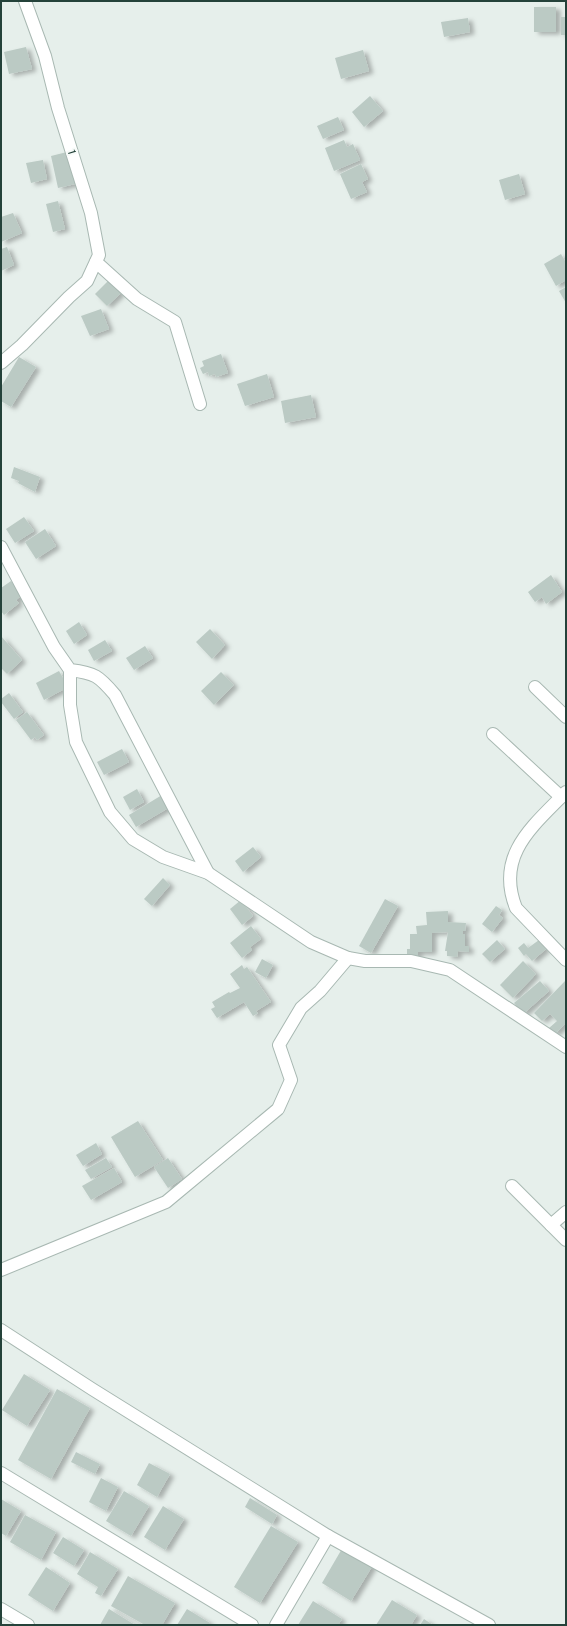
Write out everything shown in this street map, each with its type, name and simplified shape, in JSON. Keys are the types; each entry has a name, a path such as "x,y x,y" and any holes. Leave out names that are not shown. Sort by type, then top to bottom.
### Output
{"street":[{"name":"1","path":"1,363 22,345 69,297 87,281 99,255 91,213 58,108 45,56 25,1"},
{"path":"96,262 137,299 175,322 200,404"},
{"path":"1,547 54,647 70,670 70,704 76,742 110,812 133,839 163,857 208,873 312,942 348,958 365,961 411,961 450,970 566,1047"},
{"path":"70,670 89,672 105,682 115,695 208,873"},
{"path":"535,687 566,717"},
{"path":"493,734 563,794 528,832 517,847 511,860 510,872 511,897 516,908 566,960"},
{"path":"1,1270 166,1202 278,1109 291,1080 279,1045 301,1008 320,991 348,958"},
{"path":"512,1186 566,1240"},
{"path":"551,1225 566,1212"},
{"path":"1,1330 328,1536 489,1625"},
{"path":"1,1473 252,1625"},
{"path":"276,1625 328,1536"},
{"path":"1,1609 28,1625"}],"building":[{"path":"534,7 556,7 556,32 534,32"},
{"path":"561,17 566,17 566,35 561,35"},
{"path":"468,18 470,32 444,37 441,22"},
{"path":"26,47 32,69 9,74 4,52"},
{"path":"363,50 369,71 341,79 335,58"},
{"path":"370,96 383,111 364,127 352,112"},
{"path":"338,117 344,130 323,139 317,126"},
{"path":"344,140 347,147 353,144 360,160 334,171 325,148"},
{"path":"67,152 75,184 58,188 51,156"},
{"path":"43,160 47,179 31,183 26,163"},
{"path":"361,164 368,179 362,182 367,192 351,199 340,174"},
{"path":"519,174 525,194 505,200 499,180"},
{"path":"58,201 65,229 53,232 46,204"},
{"path":"13,213 22,233 1,242 1,217"},
{"path":"7,247 14,265 1,271 1,249"},
{"path":"561,254 566,263 566,280 556,286 544,264"},
{"path":"109,280 121,293 107,306 95,294"},
{"path":"566,287 566,303 559,291"},
{"path":"101,309 109,329 90,336 81,316"},
{"path":"221,354 228,373 216,377 215,374 209,376 208,372 203,374 200,368 204,366 202,361"},
{"path":"19,357 36,367 11,407 1,401 1,387"},
{"path":"267,374 274,397 245,406 237,384"},
{"path":"311,395 316,417 285,423 281,401"},
{"path":"14,467 40,477 35,492 18,483 19,481 11,478"},
{"path":"24,517 34,531 15,543 6,529"},
{"path":"45,529 56,546 36,559 25,542"},
{"path":"551,575 562,592 546,604 542,597 535,602 528,592"},
{"path":"11,581 22,595 16,600 19,603 4,615 1,611 1,588"},
{"path":"79,622 87,635 74,644 66,631"},
{"path":"210,629 225,645 212,659 196,642"},
{"path":"1,636 22,660 7,674 1,668"},
{"path":"105,640 112,651 94,661 88,650"},
{"path":"145,646 153,658 134,670 126,658"},
{"path":"59,671 68,687 44,700 36,683"},
{"path":"221,672 234,685 214,705 201,691"},
{"path":"9,693 23,712 14,719 1,702 1,699"},
{"path":"27,712 44,735 37,740 35,737 31,740 16,720"},
{"path":"122,749 129,762 104,775 97,762"},
{"path":"137,789 144,802 130,810 123,797"},
{"path":"162,795 170,807 136,827 129,815"},
{"path":"253,847 261,857 243,872 235,861"},
{"path":"163,878 170,885 152,906 144,899"},
{"path":"385,899 398,906 371,953 359,946"},
{"path":"241,900 253,916 242,925 230,909"},
{"path":"496,906 502,910 499,915 503,918 492,932 482,924"},
{"path":"448,911 448,922 466,923 463,934 465,934 465,946 469,946 469,952 458,951 457,957 447,956 447,951 445,951 448,932 432,933 432,952 418,952 418,956 407,956 407,949 410,949 410,934 417,934 416,926 427,925 426,912"},
{"path":"251,926 261,939 250,947 252,950 242,958 230,943"},
{"path":"497,940 505,949 490,962 482,954"},
{"path":"539,940 546,949 532,961 526,954 524,956 518,948 524,943 528,948"},
{"path":"262,959 273,965 266,978 255,972"},
{"path":"523,961 536,974 513,998 500,985"},
{"path":"242,965 244,969 247,967 271,1002 256,1011 258,1013 253,1016 244,1002 217,1018 211,1009 215,1007 212,1002 229,992 230,993 240,988 230,974"},
{"path":"566,980 566,1023 555,1034 549,1028 557,1021 550,1014 542,1021 534,1013"},
{"path":"540,981 549,991 523,1014 514,1003"},
{"path":"138,1121 163,1160 135,1177 111,1137"},
{"path":"96,1143 102,1154 83,1166 76,1155"},
{"path":"106,1158 112,1167 91,1179 85,1170"},
{"path":"168,1158 182,1179 168,1188 154,1167"},
{"path":"114,1168 122,1182 91,1200 82,1186"},
{"path":"24,1374 50,1390 27,1426 2,1410"},
{"path":"57,1389 90,1408 51,1479 18,1460"},
{"path":"76,1452 100,1464 95,1474 71,1462"},
{"path":"149,1463 170,1474 157,1497 137,1485"},
{"path":"101,1478 118,1487 106,1511 89,1502"},
{"path":"124,1491 149,1506 131,1536 106,1521"},
{"path":"250,1498 277,1515 272,1524 245,1507"},
{"path":"1,1499 21,1511 6,1536 1,1533"},
{"path":"163,1506 184,1519 165,1550 144,1537"},
{"path":"25,1515 56,1532 41,1560 10,1542"},
{"path":"271,1526 298,1542 260,1603 234,1587"},
{"path":"63,1537 84,1550 74,1566 53,1553"},
{"path":"343,1547 373,1565 351,1601 322,1583"},
{"path":"90,1552 118,1569 101,1596 95,1593 98,1587 77,1574"},
{"path":"46,1567 70,1583 53,1611 28,1595"},
{"path":"128,1576 175,1603 162,1625 145,1625 111,1606"},
{"path":"392,1600 417,1615 411,1625 376,1625"},
{"path":"313,1601 342,1619 338,1625 298,1625"},
{"path":"109,1609 135,1625 100,1625"},
{"path":"187,1609 210,1623 209,1625 177,1625"},
{"path":"424,1619 433,1625 420,1625"}]}
